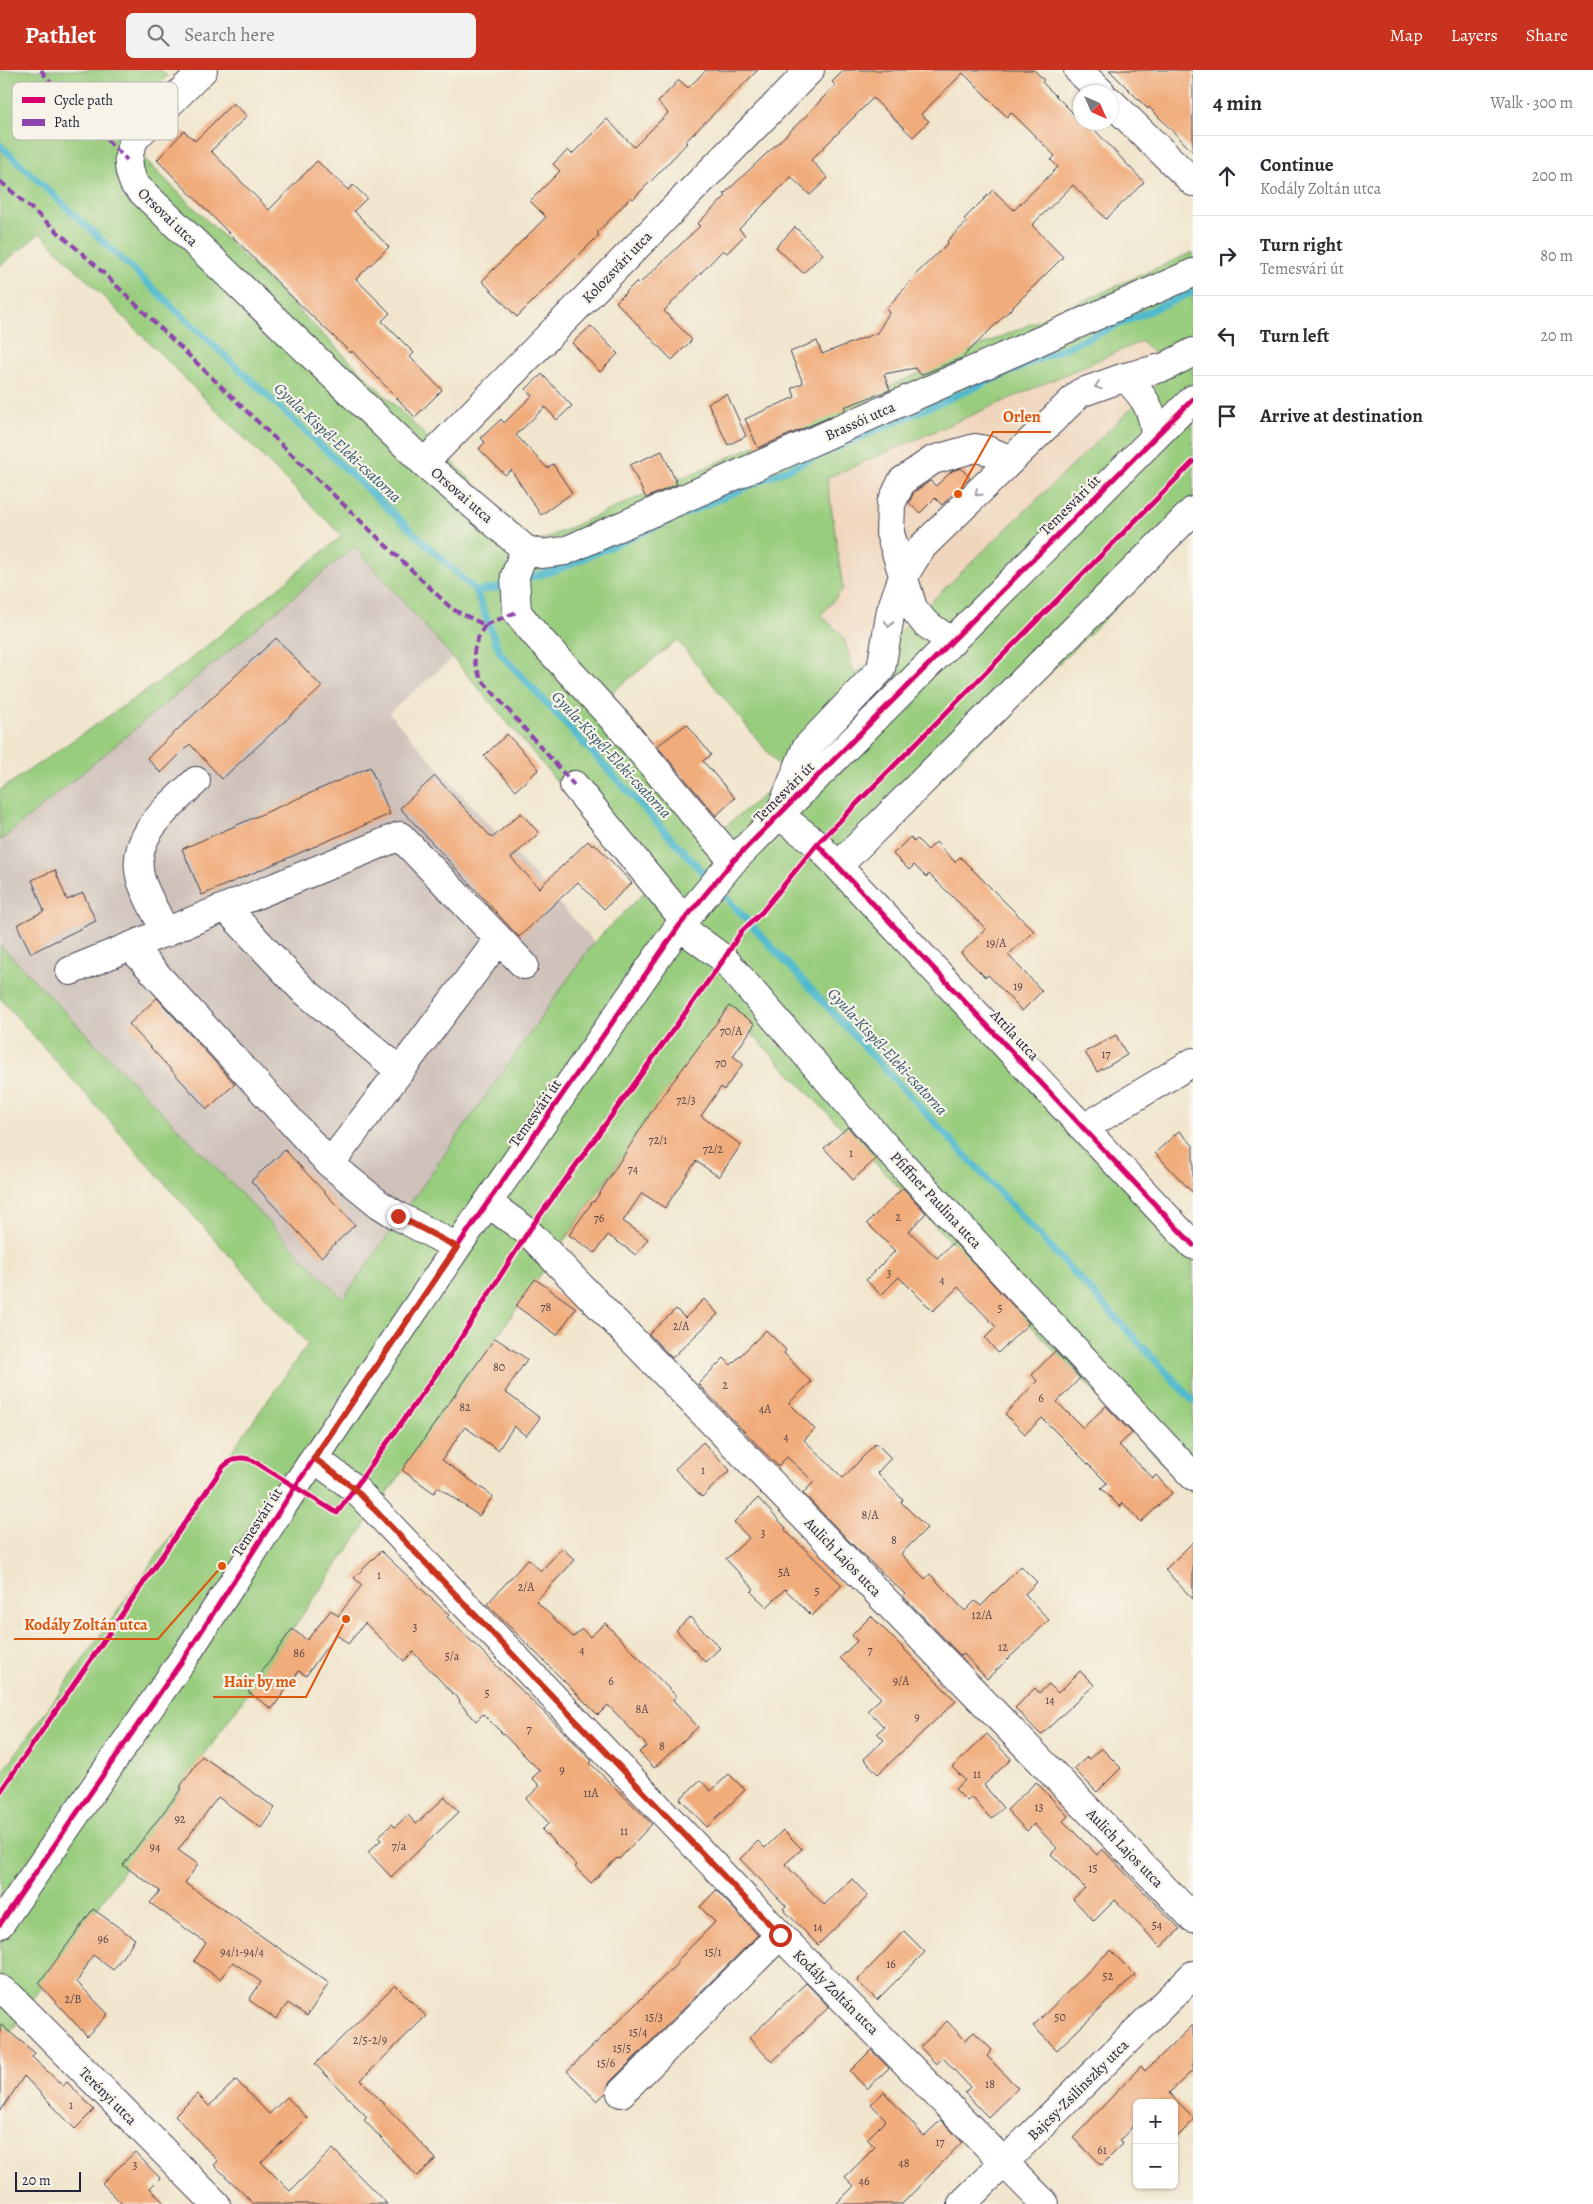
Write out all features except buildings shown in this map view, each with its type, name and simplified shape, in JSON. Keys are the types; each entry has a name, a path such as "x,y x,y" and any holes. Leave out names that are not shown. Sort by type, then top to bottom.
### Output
{"street":[{"name":"Orsovai utca","path":"178,95 203,70"},
{"name":"Kolozsvári utca","path":"424,463 810,70"},
{"path":"1078,70 1094,85"},
{"path":"1118,110 1193,182"},
{"name":"Orsovai utca","path":"134,140 130,147 128,160 128,170 134,184 424,463 525,549"},
{"name":"Brassói utca","path":"525,549 541,554 565,551 1193,274"},
{"path":"779,815 806,748 881,669 891,610 902,579 921,548 1080,392 1125,377 1166,367 1193,352"},
{"path":"1125,377 1145,399 1154,418 1155,436"},
{"name":"Temesvári út","path":"0,1924 186,1655 314,1458 457,1247 686,917 729,865 1193,399"},
{"path":"952,642 925,623 913,608 902,579 890,533 891,504 902,481 933,460 975,448 990,451 1011,460"},
{"path":"838,866 1193,511"},
{"path":"525,549 515,584 517,612 618,724 729,865"},
{"path":"166,933 141,880 140,853 154,822 196,781"},
{"name":"Pfiffner Paulina utca","path":"574,785 885,1146 1193,1476"},
{"name":"Attila utca","path":"779,815 817,844 1193,1245"},
{"path":"70,971 131,948 400,836 524,965"},
{"path":"226,908 301,988 400,1071"},
{"path":"330,1164 500,939"},
{"path":"131,948 330,1164 385,1208 457,1247"},
{"path":"1084,1128 1193,1062"},
{"name":"Aulich Lajos utca","path":"488,1203 528,1232 1193,1918"},
{"name":"Kodály Zoltán utca","path":"314,1458 355,1489 780,1935 1045,2204"},
{"path":"621,2093 780,1935"},
{"name":"Bajcsy-Zsilinszky utca","path":"962,2204 1193,1976"},
{"name":"Terényi utca","path":"0,1989 10,1996 216,2204"}],"shaded area":[{"path":"1143,341 1170,370 855,675 843,636 820,615 843,589 827,478"},
{"path":"355,546 453,658 389,713 594,942 343,1299 0,945 0,841"}],"green space":[{"path":"0,70 161,70 167,76 161,82 12,82 12,140 125,140 535,543 1193,252 1193,533 850,867 1193,1230 1193,1495 727,1008 0,2047 0,1776 308,1344 0,998 0,945 343,1299 594,942 648,889 453,658 355,546 0,841 0,790 182,666 342,536 40,233 0,266","holes":["1142,341 1170,371 855,675 843,636 821,615 843,589 827,478","677,640 787,776 721,830 610,694"]}],"waterway":[{"name":"Gyula-Kispél-Eleki-csatorna","path":"0,145 476,591 500,653 709,879"},
{"path":"520,580 557,570 1193,292"},
{"path":"476,591 497,588 510,583"},
{"name":"Gyula-Kispél-Eleki-csatorna","path":"718,889 1193,1401"}],"marked path":[{"path":"41,70 50,82"},
{"path":"107,140 127,160"},
{"path":"0,181 94,264 452,609 485,625 517,612"},
{"path":"485,625 477,640 474,652 474,658 482,680 574,785"}],"cycle path":[{"path":"0,1924 186,1655 295,1487 457,1247 679,926 733,861 1193,399"},
{"path":"0,1792 223,1467 233,1460 240,1458 252,1460 337,1513 452,1352 528,1232 724,959 741,932 762,912 817,844 1193,462"},
{"path":"817,844 1193,1245"}],"place":[{"name":"Orlen","path":"958,494"},
{"name":"Kodály Zoltán utca","path":"222,1566"},
{"name":"Hair by me","path":"346,1619"}],"route":[{"path":"398,1216 457,1247 314,1458 355,1489 780,1935"}]}
